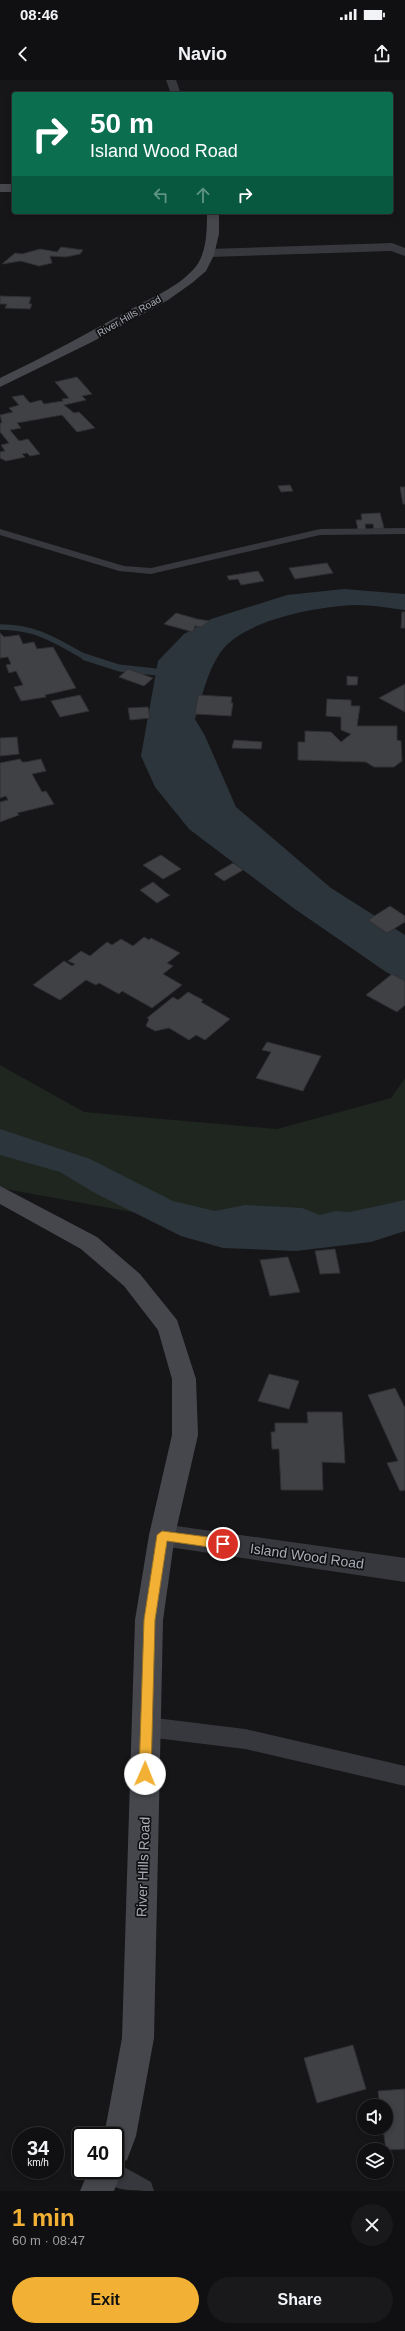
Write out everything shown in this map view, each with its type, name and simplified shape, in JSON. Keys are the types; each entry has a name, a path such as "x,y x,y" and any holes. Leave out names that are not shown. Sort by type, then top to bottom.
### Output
{"street":[{"path":"171,80 175,92"},
{"path":"0,188 12,188"},
{"name":"River Hills Road","path":"0,383 43,363 153,303 191,277 201,268 210,253 214,228 213,214"},
{"path":"210,253 392,247 403,250"},
{"name":"River Hills Road","path":"0,1194 89,1243 132,1280 169,1327 184,1379 185,1435 162,1535 149,1620 138,2038 122,2127"},
{"name":"Island Wood Road","path":"162,1535 405,1570"},
{"path":"97,2191 102,2179"}],"lane":[{"path":"0,532 116,567 137,571 151,571 320,532 405,531"},
{"path":"146,1727 245,1739 405,1776"},
{"path":"121,2179 142,2191"}],"shaded area":[{"path":"344,589 405,594 405,610 357,605 322,608 282,617 245,632 231,642 215,660 205,685 195,719 205,736 236,807 331,888 405,935 405,982 386,972 292,907 189,829 155,787 141,756 158,661 184,634 211,619 287,595"},
{"path":"0,1065 84,1112 277,1129 391,1098 405,1078 405,1231 208,1226 0,1188"},
{"path":"0,1129 90,1159 173,1201 215,1211 245,1205 302,1208 320,1215 336,1211 350,1212 405,1200 405,1231 371,1242 296,1251 223,1248 181,1236 93,1192 60,1172 0,1155"}],"building":[{"path":"61,247 83,250 80,254 66,257 50,256 52,263 39,266 21,261 2,264 15,253 22,254 40,249 57,252"},
{"path":"0,296 31,297 29,304 32,304 30,309 5,308 7,304 0,304"},
{"path":"77,377 92,394 82,396 86,400 64,405 74,413 79,412 95,428 77,432 62,415 17,423 21,428 10,430 19,441 28,439 40,454 30,456 27,453 22,454 25,457 6,461 0,458 0,452 5,451 1,445 9,443 0,432 0,423 2,423 0,415 13,412 9,408 19,405 12,397 23,395 30,403 41,400 44,404 63,401 62,399 69,398 55,382"},
{"path":"290,485 293,491 281,492 278,486"},
{"path":"400,487 405,487 405,504 403,504"},
{"path":"380,513 384,528 374,529 373,524 365,524 366,530 358,530 356,520 362,520 361,514"},
{"path":"327,563 333,573 295,579 289,568"},
{"path":"258,571 264,581 241,585 238,579 229,580 227,576"},
{"path":"402,612 405,612 405,628 401,628"},
{"path":"176,613 209,621 202,627 195,626 193,632 164,624"},
{"path":"0,633 4,637 19,635 23,644 34,642 37,649 53,647 76,688 45,695 46,697 21,701 14,687 23,685 16,671 9,673 6,665 11,664 8,657 0,658"},
{"path":"128,669 153,678 144,686 119,677"},
{"path":"347,676 358,677 357,685 347,685"},
{"path":"405,684 405,712 379,698"},
{"path":"80,695 89,711 60,717 51,701"},
{"path":"198,695 232,697 231,703 233,703 231,716 195,714"},
{"path":"327,699 351,700 351,706 360,706 357,726 397,726 397,740 401,741 402,761 394,767 374,767 366,762 298,760 298,742 305,742 305,731 331,732 341,742 351,734 341,730 341,717 326,716"},
{"path":"148,707 150,718 130,720 128,708"},
{"path":"17,737 19,754 0,756 0,738"},
{"path":"234,740 262,742 261,749 232,748"},
{"path":"20,759 22,762 26,762 41,759 46,771 32,774 42,792 46,791 54,804 17,813 19,815 0,822 0,802 8,800 6,796 0,798 0,763"},
{"path":"161,855 181,869 163,879 143,865"},
{"path":"233,863 243,870 224,881 214,874"},
{"path":"153,882 170,895 157,903 140,890"},
{"path":"390,906 405,916 405,922 387,933 368,920"},
{"path":"144,937 149,940 151,938 180,953 167,963 173,966 163,974 182,985 152,1008 122,991 119,994 99,983 96,985 86,980 60,1000 33,985 64,961 72,966 75,964 68,961 81,951 90,956 107,942 112,945 121,939 133,946"},
{"path":"392,974 405,981 405,1005 397,1012 366,995"},
{"path":"188,992 203,1000 201,1002 230,1019 205,1040 196,1035 189,1040 169,1028 155,1031 146,1026 149,1019 147,1018 173,997 178,1000"},
{"path":"267,1042 321,1056 303,1091 256,1078 271,1052 262,1050"},
{"path":"335,1249 340,1273 320,1274 315,1251"},
{"path":"288,1257 300,1292 270,1296 260,1260"},
{"path":"269,1374 299,1381 289,1409 258,1401"},
{"path":"395,1388 405,1408 405,1490 400,1491 387,1463 398,1461 368,1395"},
{"path":"307,1412 342,1412 345,1463 322,1462 323,1490 281,1490 279,1449 272,1449 271,1432 275,1432 275,1423 308,1423"},
{"path":"353,2045 366,2089 317,2103 304,2058"},
{"path":"405,2089 405,2149 393,2150 393,2143 385,2143 384,2135 393,2135 393,2099 379,2099 378,2091"}],"waterway":[{"path":"0,627 25,629 36,632 85,657"},
{"path":"85,657 119,668 166,673"}],"route":[{"path":"145,1774 149,1620 162,1535 223,1544"}]}
